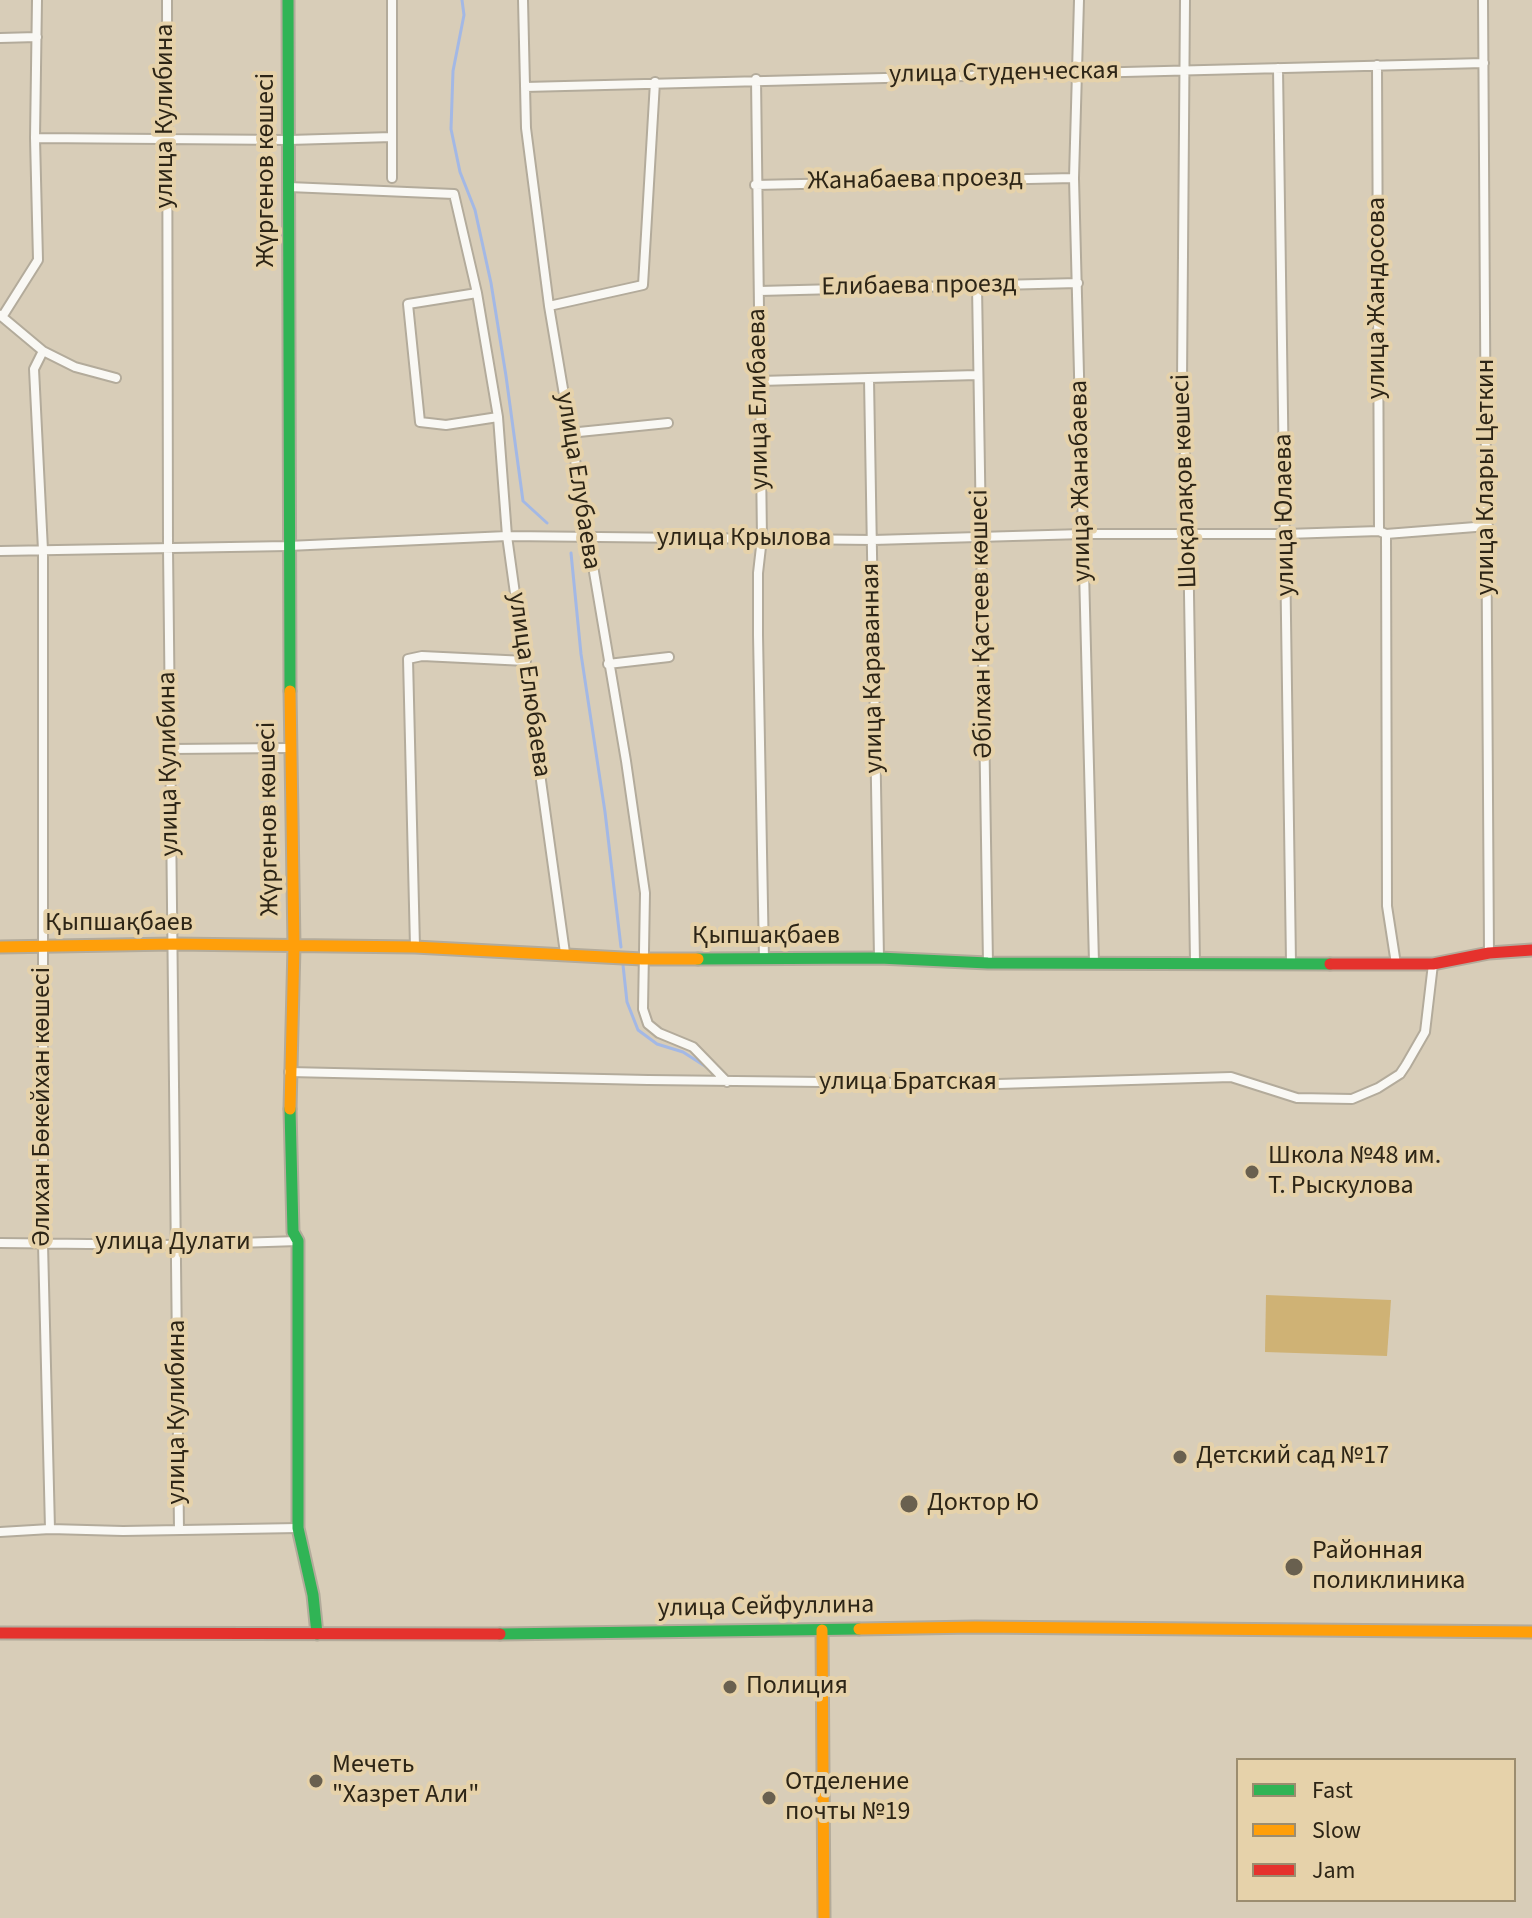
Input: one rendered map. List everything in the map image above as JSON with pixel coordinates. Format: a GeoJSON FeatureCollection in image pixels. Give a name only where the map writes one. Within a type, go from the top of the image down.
{"type":"FeatureCollection","features":[{"type":"Feature","properties":{"kind":"street"},"geometry":{"type":"LineString","coordinates":[[37,0],[35,138],[38,260],[1,316],[43,351],[75,367],[116,378]]}},
{"type":"Feature","properties":{"kind":"street","name":"улица Кулибина"},"geometry":{"type":"LineString","coordinates":[[167,0],[168,548],[179,1529]]}},
{"type":"Feature","properties":{"kind":"street","name":"Жүргенов көшесі"},"geometry":{"type":"LineString","coordinates":[[288,0],[288,546],[294,946],[289,1072],[293,1232],[298,1241],[298,1528],[313,1595],[317,1634]]}},
{"type":"Feature","properties":{"kind":"street"},"geometry":{"type":"LineString","coordinates":[[392,0],[392,178]]}},
{"type":"Feature","properties":{"kind":"street","name":"улица Елубаева"},"geometry":{"type":"LineString","coordinates":[[523,0],[526,128],[549,306],[626,761],[645,893],[643,1009],[648,1024],[659,1033],[693,1047],[727,1082]]}},
{"type":"Feature","properties":{"kind":"street","name":"улица Жанабаева"},"geometry":{"type":"LineString","coordinates":[[1079,0],[1074,178],[1094,962]]}},
{"type":"Feature","properties":{"kind":"street","name":"Шоқалақов көшесі"},"geometry":{"type":"LineString","coordinates":[[1185,0],[1182,382],[1188,533],[1195,962]]}},
{"type":"Feature","properties":{"kind":"street","name":"улица Клары Цеткин"},"geometry":{"type":"LineString","coordinates":[[1483,0],[1489,953]]}},
{"type":"Feature","properties":{"kind":"street"},"geometry":{"type":"LineString","coordinates":[[0,38],[37,37]]}},
{"type":"Feature","properties":{"kind":"street","name":"улица Студенческая"},"geometry":{"type":"LineString","coordinates":[[525,87],[1484,63]]}},
{"type":"Feature","properties":{"kind":"street","name":"улица Жандосова"},"geometry":{"type":"LineString","coordinates":[[1377,65],[1387,906],[1396,964]]}},
{"type":"Feature","properties":{"kind":"street","name":"улица Юлаева"},"geometry":{"type":"LineString","coordinates":[[1278,68],[1291,962]]}},
{"type":"Feature","properties":{"kind":"street","name":"улица Елибаева"},"geometry":{"type":"LineString","coordinates":[[756,79],[762,538],[758,573],[758,635],[764,959]]}},
{"type":"Feature","properties":{"kind":"street"},"geometry":{"type":"LineString","coordinates":[[549,306],[643,285],[655,82]]}},
{"type":"Feature","properties":{"kind":"street"},"geometry":{"type":"LineString","coordinates":[[35,138],[289,140],[392,137]]}},
{"type":"Feature","properties":{"kind":"street","name":"Жанабаева проезд"},"geometry":{"type":"LineString","coordinates":[[755,185],[1074,178]]}},
{"type":"Feature","properties":{"kind":"street","name":"улица Елюбаева"},"geometry":{"type":"LineString","coordinates":[[289,187],[454,194],[477,293],[498,417],[507,536],[565,953]]}},
{"type":"Feature","properties":{"kind":"street","name":"Елибаева проезд"},"geometry":{"type":"LineString","coordinates":[[759,291],[1078,283]]}},
{"type":"Feature","properties":{"kind":"street","name":"Әбілхан Қастеев көшесі"},"geometry":{"type":"LineString","coordinates":[[977,286],[988,963]]}},
{"type":"Feature","properties":{"kind":"street"},"geometry":{"type":"LineString","coordinates":[[477,293],[408,304],[420,422],[446,425],[498,417]]}},
{"type":"Feature","properties":{"kind":"street","name":"Әлихан Бөкейхан көшесі"},"geometry":{"type":"LineString","coordinates":[[43,351],[34,369],[43,550],[43,1244],[50,1529]]}},
{"type":"Feature","properties":{"kind":"street"},"geometry":{"type":"LineString","coordinates":[[760,381],[977,375]]}},
{"type":"Feature","properties":{"kind":"street","name":"улица Караванная"},"geometry":{"type":"LineString","coordinates":[[869,379],[879,958]]}},
{"type":"Feature","properties":{"kind":"street"},"geometry":{"type":"LineString","coordinates":[[569,433],[668,423]]}},
{"type":"Feature","properties":{"kind":"street","name":"улица Крылова"},"geometry":{"type":"LineString","coordinates":[[0,551],[288,546],[507,536],[873,540],[1083,534],[1382,533],[1488,526]]}},
{"type":"Feature","properties":{"kind":"street"},"geometry":{"type":"LineString","coordinates":[[415,947],[408,659],[422,656],[526,661]]}},
{"type":"Feature","properties":{"kind":"street"},"geometry":{"type":"LineString","coordinates":[[608,664],[669,657]]}},
{"type":"Feature","properties":{"kind":"street"},"geometry":{"type":"LineString","coordinates":[[170,749],[290,748]]}},
{"type":"Feature","properties":{"kind":"street","name":"Қыпшақбаев"},"geometry":{"type":"LineString","coordinates":[[0,947],[173,944],[415,947],[642,959],[879,958],[988,963],[1396,964],[1433,964],[1489,953],[1532,950]]}},
{"type":"Feature","properties":{"kind":"street","name":"улица Братская"},"geometry":{"type":"LineString","coordinates":[[289,1072],[727,1082],[998,1084],[1231,1077],[1297,1098],[1352,1099],[1378,1088],[1400,1074],[1406,1065],[1425,1032],[1433,964]]}},
{"type":"Feature","properties":{"kind":"street","name":"улица Дулати"},"geometry":{"type":"LineString","coordinates":[[0,1243],[177,1245],[298,1241]]}},
{"type":"Feature","properties":{"kind":"street"},"geometry":{"type":"LineString","coordinates":[[0,1532],[298,1528]]}},
{"type":"Feature","properties":{"kind":"street","name":"улица Сейфуллина"},"geometry":{"type":"LineString","coordinates":[[0,1633],[317,1634],[1051,1628],[1532,1632]]}},
{"type":"Feature","properties":{"kind":"street"},"geometry":{"type":"LineString","coordinates":[[822,1630],[824,1918]]}},
{"type":"Feature","properties":{"kind":"shaded area"},"geometry":{"type":"Polygon","coordinates":[[[1266,1295],[1391,1300],[1387,1356],[1265,1352],[1266,1295]]]}},
{"type":"Feature","properties":{"kind":"waterway"},"geometry":{"type":"LineString","coordinates":[[462,0],[464,15],[453,71],[451,129],[460,172],[475,210],[491,283],[523,501],[547,523]]}},
{"type":"Feature","properties":{"kind":"waterway"},"geometry":{"type":"LineString","coordinates":[[571,553],[581,654],[605,812],[621,947]]}},
{"type":"Feature","properties":{"kind":"waterway"},"geometry":{"type":"LineString","coordinates":[[623,965],[627,1002],[638,1030],[657,1044],[683,1052],[708,1068]]}},
{"type":"Feature","properties":{"kind":"traffic: fast"},"geometry":{"type":"LineString","coordinates":[[288,0],[290,691]]}},
{"type":"Feature","properties":{"kind":"traffic: fast"},"geometry":{"type":"LineString","coordinates":[[698,959],[879,958],[988,963],[1330,964]]}},
{"type":"Feature","properties":{"kind":"traffic: fast"},"geometry":{"type":"LineString","coordinates":[[290,1109],[293,1232],[298,1241],[298,1528],[313,1595],[317,1634]]}},
{"type":"Feature","properties":{"kind":"traffic: fast"},"geometry":{"type":"LineString","coordinates":[[500,1634],[859,1629]]}},
{"type":"Feature","properties":{"kind":"traffic: slow"},"geometry":{"type":"LineString","coordinates":[[290,691],[294,946],[290,1109]]}},
{"type":"Feature","properties":{"kind":"traffic: slow"},"geometry":{"type":"LineString","coordinates":[[0,947],[173,944],[415,947],[698,959]]}},
{"type":"Feature","properties":{"kind":"traffic: slow"},"geometry":{"type":"LineString","coordinates":[[859,1629],[975,1627],[1532,1632]]}},
{"type":"Feature","properties":{"kind":"traffic: slow"},"geometry":{"type":"LineString","coordinates":[[822,1630],[824,1918]]}},
{"type":"Feature","properties":{"kind":"traffic: jam"},"geometry":{"type":"LineString","coordinates":[[1330,964],[1433,964],[1489,953],[1532,950]]}},
{"type":"Feature","properties":{"kind":"traffic: jam"},"geometry":{"type":"LineString","coordinates":[[0,1633],[500,1634]]}},
{"type":"Feature","properties":{"kind":"place","name":"Школа №48 им. Т. Рыскулова"},"geometry":{"type":"Point","coordinates":[1252,1172]}},
{"type":"Feature","properties":{"kind":"place","name":"Детский сад №17"},"geometry":{"type":"Point","coordinates":[1180,1457]}},
{"type":"Feature","properties":{"kind":"place","name":"Доктор Ю"},"geometry":{"type":"Point","coordinates":[909,1504]}},
{"type":"Feature","properties":{"kind":"place","name":"Районная поликлиника"},"geometry":{"type":"Point","coordinates":[1294,1567]}},
{"type":"Feature","properties":{"kind":"place","name":"Полиция"},"geometry":{"type":"Point","coordinates":[730,1687]}},
{"type":"Feature","properties":{"kind":"place","name":"Мечеть \"Хазрет Али\""},"geometry":{"type":"Point","coordinates":[316,1781]}},
{"type":"Feature","properties":{"kind":"place","name":"Отделение почты №19"},"geometry":{"type":"Point","coordinates":[769,1798]}}]}
